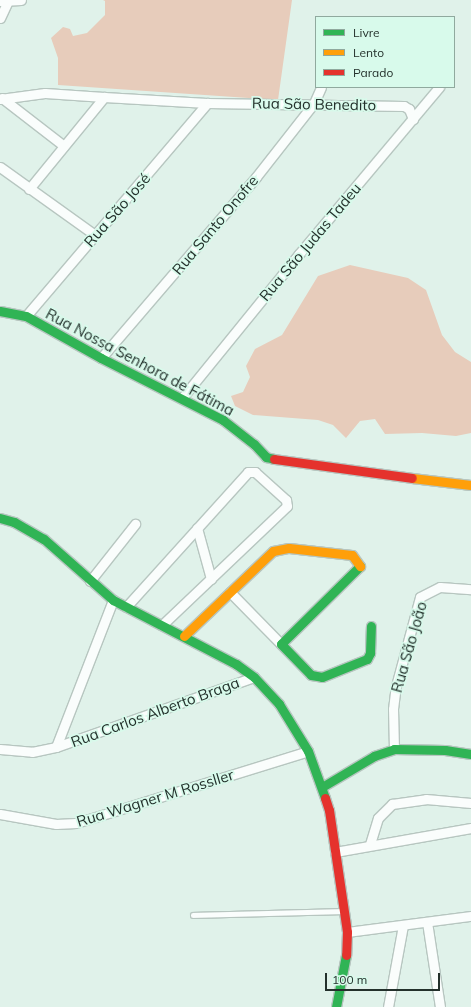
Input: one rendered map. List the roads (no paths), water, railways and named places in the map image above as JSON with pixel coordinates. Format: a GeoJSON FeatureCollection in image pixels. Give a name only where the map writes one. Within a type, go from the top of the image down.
{"type":"FeatureCollection","features":[{"type":"Feature","properties":{"kind":"street"},"geometry":{"type":"LineString","coordinates":[[0,18],[4,1],[21,0]]}},
{"type":"Feature","properties":{"kind":"street","name":"Rua Santo Onofre"},"geometry":{"type":"LineString","coordinates":[[101,358],[256,177],[314,103],[321,88]]}},
{"type":"Feature","properties":{"kind":"street","name":"Rua São Judas Tadeu"},"geometry":{"type":"LineString","coordinates":[[182,398],[299,254],[438,88]]}},
{"type":"Feature","properties":{"kind":"street","name":"Rua São Benedito"},"geometry":{"type":"LineString","coordinates":[[1,99],[45,93],[207,103],[314,103],[404,106],[409,109],[413,119]]}},
{"type":"Feature","properties":{"kind":"street"},"geometry":{"type":"LineString","coordinates":[[29,189],[104,97]]}},
{"type":"Feature","properties":{"kind":"street"},"geometry":{"type":"LineString","coordinates":[[1,99],[64,146]]}},
{"type":"Feature","properties":{"kind":"street","name":"Rua São José"},"geometry":{"type":"LineString","coordinates":[[26,316],[207,103]]}},
{"type":"Feature","properties":{"kind":"street"},"geometry":{"type":"LineString","coordinates":[[0,167],[95,235]]}},
{"type":"Feature","properties":{"kind":"street","name":"Rua Nossa Senhora de Fátima"},"geometry":{"type":"LineString","coordinates":[[0,311],[26,316],[101,358],[223,420],[254,444],[266,457],[271,459],[471,485]]}},
{"type":"Feature","properties":{"kind":"street"},"geometry":{"type":"LineString","coordinates":[[126,607],[248,472],[255,472],[287,501],[287,506],[162,625]]}},
{"type":"Feature","properties":{"kind":"street"},"geometry":{"type":"LineString","coordinates":[[0,518],[14,522],[44,539],[113,600],[221,655],[254,677],[279,704],[308,750],[322,787],[336,852],[347,932],[346,959],[336,1007]]}},
{"type":"Feature","properties":{"kind":"street"},"geometry":{"type":"LineString","coordinates":[[90,581],[135,524]]}},
{"type":"Feature","properties":{"kind":"street"},"geometry":{"type":"LineString","coordinates":[[197,528],[211,579]]}},
{"type":"Feature","properties":{"kind":"street"},"geometry":{"type":"LineString","coordinates":[[184,636],[273,551],[280,548],[352,555],[357,558],[360,566],[281,644]]}},
{"type":"Feature","properties":{"kind":"street","name":"Rua São João"},"geometry":{"type":"LineString","coordinates":[[394,749],[392,709],[396,686],[420,597],[440,587],[471,588]]}},
{"type":"Feature","properties":{"kind":"street"},"geometry":{"type":"LineString","coordinates":[[230,592],[311,675],[322,676],[336,673],[367,659],[371,626]]}},
{"type":"Feature","properties":{"kind":"street","name":"Rua Carlos Alberto Braga"},"geometry":{"type":"LineString","coordinates":[[56,747],[113,600]]}},
{"type":"Feature","properties":{"kind":"street","name":"Rua Carlos Alberto Braga"},"geometry":{"type":"LineString","coordinates":[[0,748],[32,752],[56,747],[254,677]]}},
{"type":"Feature","properties":{"kind":"street"},"geometry":{"type":"LineString","coordinates":[[322,787],[374,756],[394,749],[445,750],[471,754]]}},
{"type":"Feature","properties":{"kind":"street","name":"Rua Wagner M Rossller"},"geometry":{"type":"LineString","coordinates":[[0,814],[56,824],[76,822],[308,750]]}},
{"type":"Feature","properties":{"kind":"street"},"geometry":{"type":"LineString","coordinates":[[370,844],[378,818],[392,804],[426,799],[471,803]]}},
{"type":"Feature","properties":{"kind":"street"},"geometry":{"type":"LineString","coordinates":[[336,852],[370,844],[471,828]]}},
{"type":"Feature","properties":{"kind":"street"},"geometry":{"type":"LineString","coordinates":[[347,932],[471,916]]}},
{"type":"Feature","properties":{"kind":"street"},"geometry":{"type":"LineString","coordinates":[[428,922],[440,1007]]}},
{"type":"Feature","properties":{"kind":"street"},"geometry":{"type":"LineString","coordinates":[[388,1007],[403,925]]}},
{"type":"Feature","properties":{"kind":"lane"},"geometry":{"type":"LineString","coordinates":[[193,916],[344,911]]}}]}
